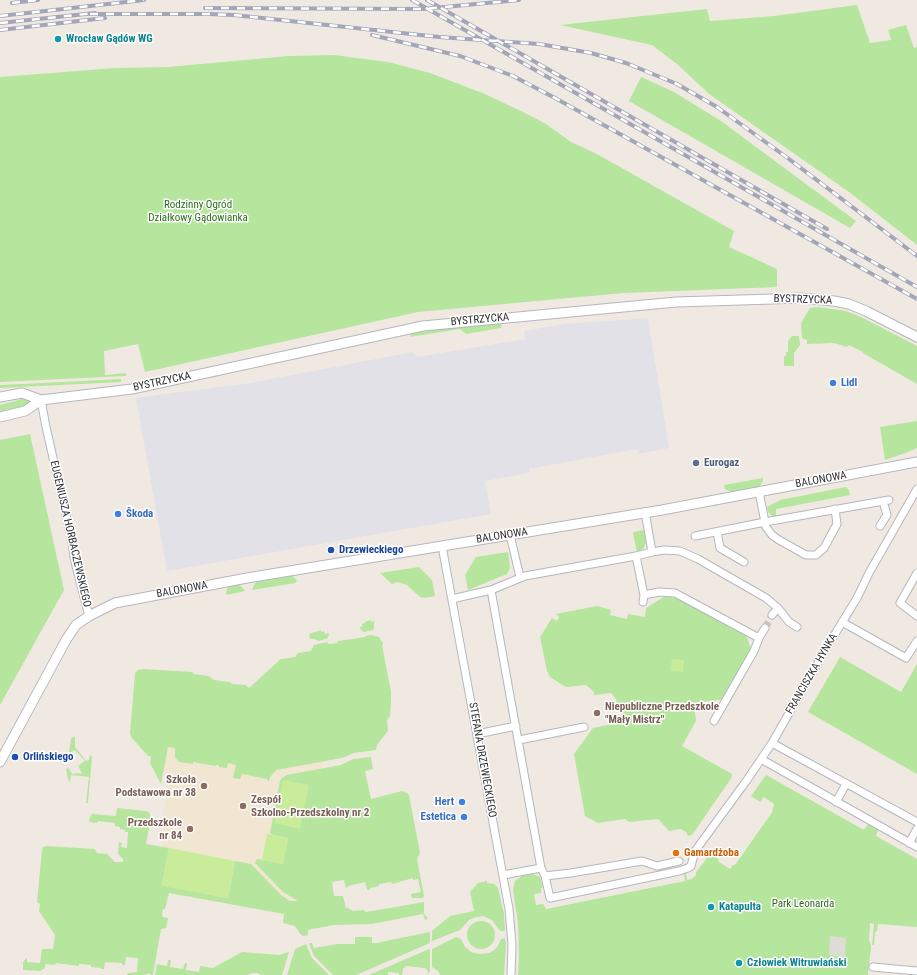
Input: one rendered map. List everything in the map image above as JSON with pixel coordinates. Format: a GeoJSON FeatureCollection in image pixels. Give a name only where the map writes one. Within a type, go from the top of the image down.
{"type":"FeatureCollection","features":[{"type":"Feature","properties":{"kind":"street","name":"BYSTRZYCKA"},"geometry":{"type":"LineString","coordinates":[[0,397],[22,394],[41,400],[132,389],[423,326],[676,302],[786,298],[834,300],[866,310],[917,337]]}},
{"type":"Feature","properties":{"kind":"street","name":"BYSTRZYCKA"},"geometry":{"type":"LineString","coordinates":[[0,417],[25,411],[41,400]]}},
{"type":"Feature","properties":{"kind":"street","name":"EUGENIUSZA HORBACZEWSKIEGO"},"geometry":{"type":"LineString","coordinates":[[0,762],[66,640],[76,625],[89,616],[75,562],[71,537],[41,400]]}},
{"type":"Feature","properties":{"kind":"street","name":"BALONOWA"},"geometry":{"type":"LineString","coordinates":[[89,616],[115,603],[143,597],[247,578],[645,512],[917,462]]}},
{"type":"Feature","properties":{"kind":"street","name":"FRANCISZKA HYNKA"},"geometry":{"type":"LineString","coordinates":[[671,873],[688,868],[693,862],[695,851],[772,743],[857,598],[869,573],[917,489]]}},
{"type":"Feature","properties":{"kind":"street"},"geometry":{"type":"LineString","coordinates":[[759,492],[766,527],[775,538],[806,555],[813,556],[822,551],[837,524],[835,510]]}},
{"type":"Feature","properties":{"kind":"street"},"geometry":{"type":"LineString","coordinates":[[695,536],[886,500],[887,515],[880,526]]}},
{"type":"Feature","properties":{"kind":"street"},"geometry":{"type":"LineString","coordinates":[[645,512],[652,552]]}},
{"type":"Feature","properties":{"kind":"street"},"geometry":{"type":"LineString","coordinates":[[717,532],[720,548],[744,562]]}},
{"type":"Feature","properties":{"kind":"street"},"geometry":{"type":"LineString","coordinates":[[510,535],[520,577]]}},
{"type":"Feature","properties":{"kind":"street","name":"STEFANA DRZEWIECKIEGO"},"geometry":{"type":"LineString","coordinates":[[442,546],[511,924],[511,975]]}},
{"type":"Feature","properties":{"kind":"street"},"geometry":{"type":"LineString","coordinates":[[452,599],[491,590],[520,577],[652,552],[672,550],[687,553],[754,591],[778,608],[789,622],[798,627]]}},
{"type":"Feature","properties":{"kind":"street"},"geometry":{"type":"LineString","coordinates":[[636,556],[643,599],[659,592],[676,593],[759,638]]}},
{"type":"Feature","properties":{"kind":"street"},"geometry":{"type":"LineString","coordinates":[[917,573],[900,603],[917,616]]}},
{"type":"Feature","properties":{"kind":"street"},"geometry":{"type":"LineString","coordinates":[[491,590],[541,868],[545,876],[550,898],[671,873],[669,864]]}},
{"type":"Feature","properties":{"kind":"street"},"geometry":{"type":"LineString","coordinates":[[772,615],[778,608]]}},
{"type":"Feature","properties":{"kind":"street"},"geometry":{"type":"LineString","coordinates":[[842,622],[906,658],[917,641]]}},
{"type":"Feature","properties":{"kind":"street"},"geometry":{"type":"LineString","coordinates":[[714,721],[754,651],[764,628]]}},
{"type":"Feature","properties":{"kind":"street"},"geometry":{"type":"LineString","coordinates":[[477,734],[516,726]]}},
{"type":"Feature","properties":{"kind":"street"},"geometry":{"type":"LineString","coordinates":[[519,740],[584,727]]}},
{"type":"Feature","properties":{"kind":"street"},"geometry":{"type":"LineString","coordinates":[[772,743],[917,822]]}},
{"type":"Feature","properties":{"kind":"street"},"geometry":{"type":"LineString","coordinates":[[761,759],[917,847]]}},
{"type":"Feature","properties":{"kind":"street"},"geometry":{"type":"LineString","coordinates":[[836,802],[846,784]]}},
{"type":"Feature","properties":{"kind":"street"},"geometry":{"type":"LineString","coordinates":[[909,843],[917,829]]}},
{"type":"Feature","properties":{"kind":"street"},"geometry":{"type":"LineString","coordinates":[[545,876],[642,861],[657,866],[679,861]]}},
{"type":"Feature","properties":{"kind":"street"},"geometry":{"type":"LineString","coordinates":[[503,875],[541,868]]}},
{"type":"Feature","properties":{"kind":"street"},"geometry":{"type":"LineString","coordinates":[[873,967],[917,971]]}},
{"type":"Feature","properties":{"kind":"shaded area"},"geometry":{"type":"Polygon","coordinates":[[[648,318],[669,448],[638,454],[637,449],[529,469],[529,473],[485,481],[491,514],[167,571],[136,398],[250,383],[413,352],[417,357],[525,339],[524,331],[565,324],[648,318]]]}},
{"type":"Feature","properties":{"kind":"shaded area","name":"Zespół Szkolno-Przedszkolny nr 2"},"geometry":{"type":"Polygon","coordinates":[[[181,725],[324,760],[319,822],[300,901],[273,900],[157,877],[163,841],[163,825],[161,824],[168,789],[169,773],[155,770],[160,747],[181,725]]]}},
{"type":"Feature","properties":{"kind":"shaded area"},"geometry":{"type":"Polygon","coordinates":[[[830,936],[846,938],[845,957],[829,955],[830,936]]]}},
{"type":"Feature","properties":{"kind":"green space"},"geometry":{"type":"Polygon","coordinates":[[[857,5],[870,43],[891,40],[888,30],[906,25],[914,48],[917,47],[917,245],[849,192],[709,94],[677,64],[652,45],[560,25],[707,9],[710,21],[774,16],[857,5]]]}},
{"type":"Feature","properties":{"kind":"green space","name":"Rodzinny Ogród Działkowy Gądowianka"},"geometry":{"type":"Polygon","coordinates":[[[334,55],[388,62],[430,73],[485,94],[527,114],[546,124],[571,142],[595,153],[734,231],[729,247],[777,269],[777,287],[623,293],[418,312],[145,372],[138,344],[104,351],[105,375],[126,373],[126,376],[0,382],[0,77],[115,68],[168,67],[289,56],[334,55]]]}},
{"type":"Feature","properties":{"kind":"green space"},"geometry":{"type":"Polygon","coordinates":[[[641,77],[674,92],[721,121],[856,221],[850,228],[629,101],[641,77]]]}},
{"type":"Feature","properties":{"kind":"green space"},"geometry":{"type":"Polygon","coordinates":[[[818,307],[846,311],[861,317],[917,346],[917,384],[849,345],[847,347],[834,343],[807,344],[807,340],[802,338],[801,323],[810,308],[818,307]]]}},
{"type":"Feature","properties":{"kind":"green space"},"geometry":{"type":"Polygon","coordinates":[[[501,323],[502,327],[500,328],[466,334],[460,329],[410,337],[414,332],[501,323]]]}},
{"type":"Feature","properties":{"kind":"green space"},"geometry":{"type":"Polygon","coordinates":[[[792,336],[799,336],[800,345],[794,353],[794,366],[784,366],[784,356],[786,356],[786,352],[788,352],[788,341],[792,336]]]}},
{"type":"Feature","properties":{"kind":"green space"},"geometry":{"type":"Polygon","coordinates":[[[121,379],[121,382],[0,388],[0,385],[121,379]]]}},
{"type":"Feature","properties":{"kind":"green space"},"geometry":{"type":"Polygon","coordinates":[[[22,399],[31,401],[29,405],[0,411],[0,405],[22,399]]]}},
{"type":"Feature","properties":{"kind":"green space"},"geometry":{"type":"Polygon","coordinates":[[[917,421],[917,448],[885,460],[880,427],[917,421]]]}},
{"type":"Feature","properties":{"kind":"green space"},"geometry":{"type":"Polygon","coordinates":[[[30,434],[64,590],[0,705],[0,440],[30,434]]]}},
{"type":"Feature","properties":{"kind":"green space"},"geometry":{"type":"Polygon","coordinates":[[[763,478],[763,481],[759,487],[731,492],[725,489],[724,485],[763,478]]]}},
{"type":"Feature","properties":{"kind":"green space"},"geometry":{"type":"Polygon","coordinates":[[[846,487],[849,490],[850,495],[776,509],[776,516],[772,516],[768,512],[767,507],[780,500],[846,487]]]}},
{"type":"Feature","properties":{"kind":"green space"},"geometry":{"type":"Polygon","coordinates":[[[644,530],[646,543],[643,549],[637,553],[633,532],[644,530]]]}},
{"type":"Feature","properties":{"kind":"green space"},"geometry":{"type":"Polygon","coordinates":[[[508,552],[510,568],[507,574],[468,590],[465,575],[476,557],[508,552]]]}},
{"type":"Feature","properties":{"kind":"green space"},"geometry":{"type":"Polygon","coordinates":[[[419,567],[432,580],[435,596],[425,598],[420,597],[407,585],[398,582],[392,584],[380,573],[419,567]]]}},
{"type":"Feature","properties":{"kind":"green space"},"geometry":{"type":"Polygon","coordinates":[[[292,575],[297,581],[295,583],[252,590],[256,582],[292,575]]]}},
{"type":"Feature","properties":{"kind":"green space"},"geometry":{"type":"Polygon","coordinates":[[[236,584],[241,586],[245,591],[227,595],[226,593],[228,586],[236,584]]]}},
{"type":"Feature","properties":{"kind":"green space"},"geometry":{"type":"Polygon","coordinates":[[[665,596],[684,600],[746,635],[752,651],[725,699],[694,703],[696,721],[682,746],[732,774],[732,777],[692,835],[688,836],[686,832],[681,829],[669,831],[658,819],[629,822],[625,819],[598,823],[585,816],[574,754],[593,728],[622,722],[620,712],[618,712],[616,699],[611,693],[594,695],[594,692],[586,685],[566,687],[550,677],[547,671],[540,637],[552,618],[557,621],[559,617],[556,614],[597,606],[611,610],[610,615],[627,619],[628,614],[645,617],[646,608],[665,596]]]}},
{"type":"Feature","properties":{"kind":"green space"},"geometry":{"type":"Polygon","coordinates":[[[371,620],[371,622],[374,621],[373,630],[364,632],[361,630],[360,627],[362,627],[362,624],[371,620]]]}},
{"type":"Feature","properties":{"kind":"green space"},"geometry":{"type":"Polygon","coordinates":[[[321,630],[321,632],[324,631],[325,634],[329,633],[328,638],[319,641],[310,639],[309,634],[321,630]]]}},
{"type":"Feature","properties":{"kind":"green space"},"geometry":{"type":"Polygon","coordinates":[[[371,635],[379,637],[383,643],[382,645],[391,692],[390,716],[387,720],[388,731],[377,745],[376,750],[354,753],[342,758],[276,770],[270,777],[269,782],[267,779],[242,774],[240,779],[233,778],[236,765],[228,763],[227,768],[219,767],[219,765],[215,766],[193,762],[193,764],[179,762],[175,757],[175,748],[168,747],[161,784],[150,763],[151,756],[148,756],[130,734],[135,673],[138,670],[192,672],[194,674],[209,676],[214,680],[245,685],[249,688],[281,659],[295,657],[298,653],[311,651],[314,645],[327,642],[329,644],[337,643],[338,641],[371,635]]]}},
{"type":"Feature","properties":{"kind":"green space"},"geometry":{"type":"Polygon","coordinates":[[[840,657],[901,692],[917,664],[917,774],[808,712],[840,657]]]}},
{"type":"Feature","properties":{"kind":"green space"},"geometry":{"type":"Polygon","coordinates":[[[672,659],[684,660],[683,672],[670,671],[672,659]]]}},
{"type":"Feature","properties":{"kind":"green space"},"geometry":{"type":"Polygon","coordinates":[[[75,737],[75,747],[86,761],[89,760],[90,755],[92,757],[88,803],[86,803],[89,777],[71,775],[70,782],[68,779],[66,769],[69,768],[72,774],[80,774],[82,773],[78,766],[85,761],[75,750],[69,753],[71,739],[75,737]]]}},
{"type":"Feature","properties":{"kind":"green space"},"geometry":{"type":"Polygon","coordinates":[[[371,757],[373,769],[365,771],[371,799],[402,791],[409,795],[420,853],[417,859],[424,896],[423,898],[412,898],[411,894],[421,892],[418,879],[413,880],[413,878],[392,884],[391,882],[379,884],[379,886],[370,888],[370,890],[367,890],[365,882],[348,886],[346,888],[344,880],[332,882],[334,896],[343,896],[346,908],[353,911],[363,910],[366,912],[424,902],[424,914],[428,918],[427,919],[425,920],[423,914],[372,924],[334,925],[308,930],[308,935],[304,936],[301,935],[295,926],[283,923],[284,914],[169,893],[162,915],[163,917],[168,918],[166,928],[161,929],[153,975],[150,975],[150,973],[144,975],[127,975],[128,973],[137,972],[138,958],[126,957],[125,965],[122,965],[122,963],[105,962],[104,969],[91,967],[91,965],[79,964],[79,966],[56,963],[55,965],[45,964],[45,968],[40,971],[23,970],[23,962],[26,958],[27,962],[40,963],[42,949],[53,949],[55,935],[39,911],[40,904],[37,902],[43,847],[95,849],[97,853],[107,854],[115,862],[123,862],[123,859],[118,854],[119,842],[122,843],[121,847],[127,848],[128,832],[125,832],[125,830],[120,829],[120,827],[115,826],[115,823],[98,821],[97,823],[89,822],[92,814],[116,816],[117,808],[149,812],[151,818],[146,844],[169,848],[162,885],[228,898],[235,861],[251,864],[281,895],[290,901],[298,901],[283,892],[255,863],[257,859],[283,864],[288,838],[270,833],[280,781],[287,775],[341,765],[353,759],[371,757]]]}},
{"type":"Feature","properties":{"kind":"green space","name":"Park Leonarda"},"geometry":{"type":"Polygon","coordinates":[[[766,775],[864,830],[868,824],[878,830],[876,836],[917,859],[917,927],[878,924],[877,931],[875,932],[874,945],[872,945],[874,924],[870,923],[869,940],[871,946],[868,975],[518,975],[518,923],[513,890],[515,881],[522,876],[533,874],[540,877],[543,888],[541,888],[541,893],[534,894],[536,905],[543,904],[546,909],[685,881],[684,874],[686,873],[687,880],[692,879],[711,853],[718,858],[719,862],[730,869],[733,865],[735,865],[773,811],[774,804],[764,797],[760,802],[751,796],[766,775]]]}},
{"type":"Feature","properties":{"kind":"green space"},"geometry":{"type":"Polygon","coordinates":[[[283,780],[309,785],[300,829],[274,823],[283,780]]]}},
{"type":"Feature","properties":{"kind":"green space"},"geometry":{"type":"Polygon","coordinates":[[[267,834],[288,838],[283,864],[262,860],[267,834]]]}},
{"type":"Feature","properties":{"kind":"green space"},"geometry":{"type":"Polygon","coordinates":[[[169,848],[235,861],[228,898],[162,886],[169,848]]]}},
{"type":"Feature","properties":{"kind":"green space"},"geometry":{"type":"Polygon","coordinates":[[[487,881],[487,883],[494,884],[498,888],[504,914],[505,931],[500,931],[492,920],[483,916],[469,920],[460,930],[432,941],[432,931],[450,916],[474,911],[470,892],[478,883],[487,881]]]}},
{"type":"Feature","properties":{"kind":"green space"},"geometry":{"type":"Polygon","coordinates":[[[481,921],[491,925],[495,935],[491,945],[481,949],[471,945],[467,935],[471,925],[481,921]]]}},
{"type":"Feature","properties":{"kind":"green space"},"geometry":{"type":"Polygon","coordinates":[[[430,932],[430,943],[356,975],[333,975],[314,956],[309,943],[312,943],[314,948],[337,944],[355,944],[355,937],[372,937],[372,943],[376,943],[430,932]]]}},
{"type":"Feature","properties":{"kind":"green space"},"geometry":{"type":"Polygon","coordinates":[[[456,937],[461,939],[465,947],[471,952],[479,954],[490,953],[498,946],[501,939],[505,938],[506,946],[504,975],[440,975],[438,971],[432,967],[432,949],[456,937]]]}},
{"type":"Feature","properties":{"kind":"green space"},"geometry":{"type":"Polygon","coordinates":[[[306,944],[312,958],[329,975],[287,975],[295,949],[306,944]]]}},
{"type":"Feature","properties":{"kind":"green space"},"geometry":{"type":"Polygon","coordinates":[[[429,949],[430,971],[428,974],[428,971],[425,968],[406,966],[403,969],[402,975],[399,975],[399,973],[388,972],[388,975],[369,975],[429,949]]]}},
{"type":"Feature","properties":{"kind":"green space"},"geometry":{"type":"Polygon","coordinates":[[[242,952],[279,955],[289,952],[282,975],[261,975],[253,973],[247,975],[155,975],[157,964],[167,966],[168,960],[171,960],[170,967],[183,969],[185,963],[187,963],[186,970],[199,972],[200,966],[213,968],[242,952]]]}},
{"type":"Feature","properties":{"kind":"tunnel"},"geometry":{"type":"LineString","coordinates":[[765,628],[772,615]]}},
{"type":"Feature","properties":{"kind":"railway"},"geometry":{"type":"LineString","coordinates":[[12,3],[38,0]]}},
{"type":"Feature","properties":{"kind":"railway"},"geometry":{"type":"LineString","coordinates":[[0,16],[144,0]]}},
{"type":"Feature","properties":{"kind":"railway"},"geometry":{"type":"LineString","coordinates":[[412,0],[917,287]]}},
{"type":"Feature","properties":{"kind":"railway"},"geometry":{"type":"LineString","coordinates":[[427,0],[827,229]]}},
{"type":"Feature","properties":{"kind":"railway"},"geometry":{"type":"LineString","coordinates":[[205,8],[423,9],[519,0]]}},
{"type":"Feature","properties":{"kind":"railway"},"geometry":{"type":"LineString","coordinates":[[0,23],[95,13]]}},
{"type":"Feature","properties":{"kind":"railway"},"geometry":{"type":"LineString","coordinates":[[90,14],[234,15],[439,37],[539,44],[591,53],[626,63],[677,84],[717,107],[789,159],[917,256]]}},
{"type":"Feature","properties":{"kind":"railway"},"geometry":{"type":"LineString","coordinates":[[0,30],[105,18]]}},
{"type":"Feature","properties":{"kind":"railway"},"geometry":{"type":"LineString","coordinates":[[372,35],[460,56],[513,76],[917,299]]}},
{"type":"Feature","properties":{"kind":"place","name":"Wrocław Gądów WG"},"geometry":{"type":"Point","coordinates":[58,39]}},
{"type":"Feature","properties":{"kind":"place","name":"Lidl"},"geometry":{"type":"Point","coordinates":[833,383]}},
{"type":"Feature","properties":{"kind":"place","name":"Eurogaz"},"geometry":{"type":"Point","coordinates":[696,463]}},
{"type":"Feature","properties":{"kind":"place","name":"Škoda"},"geometry":{"type":"Point","coordinates":[118,514]}},
{"type":"Feature","properties":{"kind":"place","name":"Drzewieckiego"},"geometry":{"type":"Point","coordinates":[331,550]}},
{"type":"Feature","properties":{"kind":"place","name":"Niepubliczne Przedszkole \"Mały Mistrz\""},"geometry":{"type":"Point","coordinates":[597,713]}},
{"type":"Feature","properties":{"kind":"place","name":"Orlińskiego"},"geometry":{"type":"Point","coordinates":[15,757]}},
{"type":"Feature","properties":{"kind":"place","name":"Szkoła Podstawowa nr 38"},"geometry":{"type":"Point","coordinates":[204,786]}},
{"type":"Feature","properties":{"kind":"place","name":"Hert"},"geometry":{"type":"Point","coordinates":[462,802]}},
{"type":"Feature","properties":{"kind":"place","name":"Zespół Szkolno-Przedszkolny nr 2"},"geometry":{"type":"Point","coordinates":[243,806]}},
{"type":"Feature","properties":{"kind":"place","name":"Estetica"},"geometry":{"type":"Point","coordinates":[464,817]}},
{"type":"Feature","properties":{"kind":"place","name":"Przedszkole nr 84"},"geometry":{"type":"Point","coordinates":[190,829]}},
{"type":"Feature","properties":{"kind":"place","name":"Gamardżoba"},"geometry":{"type":"Point","coordinates":[676,853]}},
{"type":"Feature","properties":{"kind":"place","name":"Katapulta"},"geometry":{"type":"Point","coordinates":[711,907]}},
{"type":"Feature","properties":{"kind":"place","name":"Człowiek Witruwiański"},"geometry":{"type":"Point","coordinates":[739,963]}}]}
